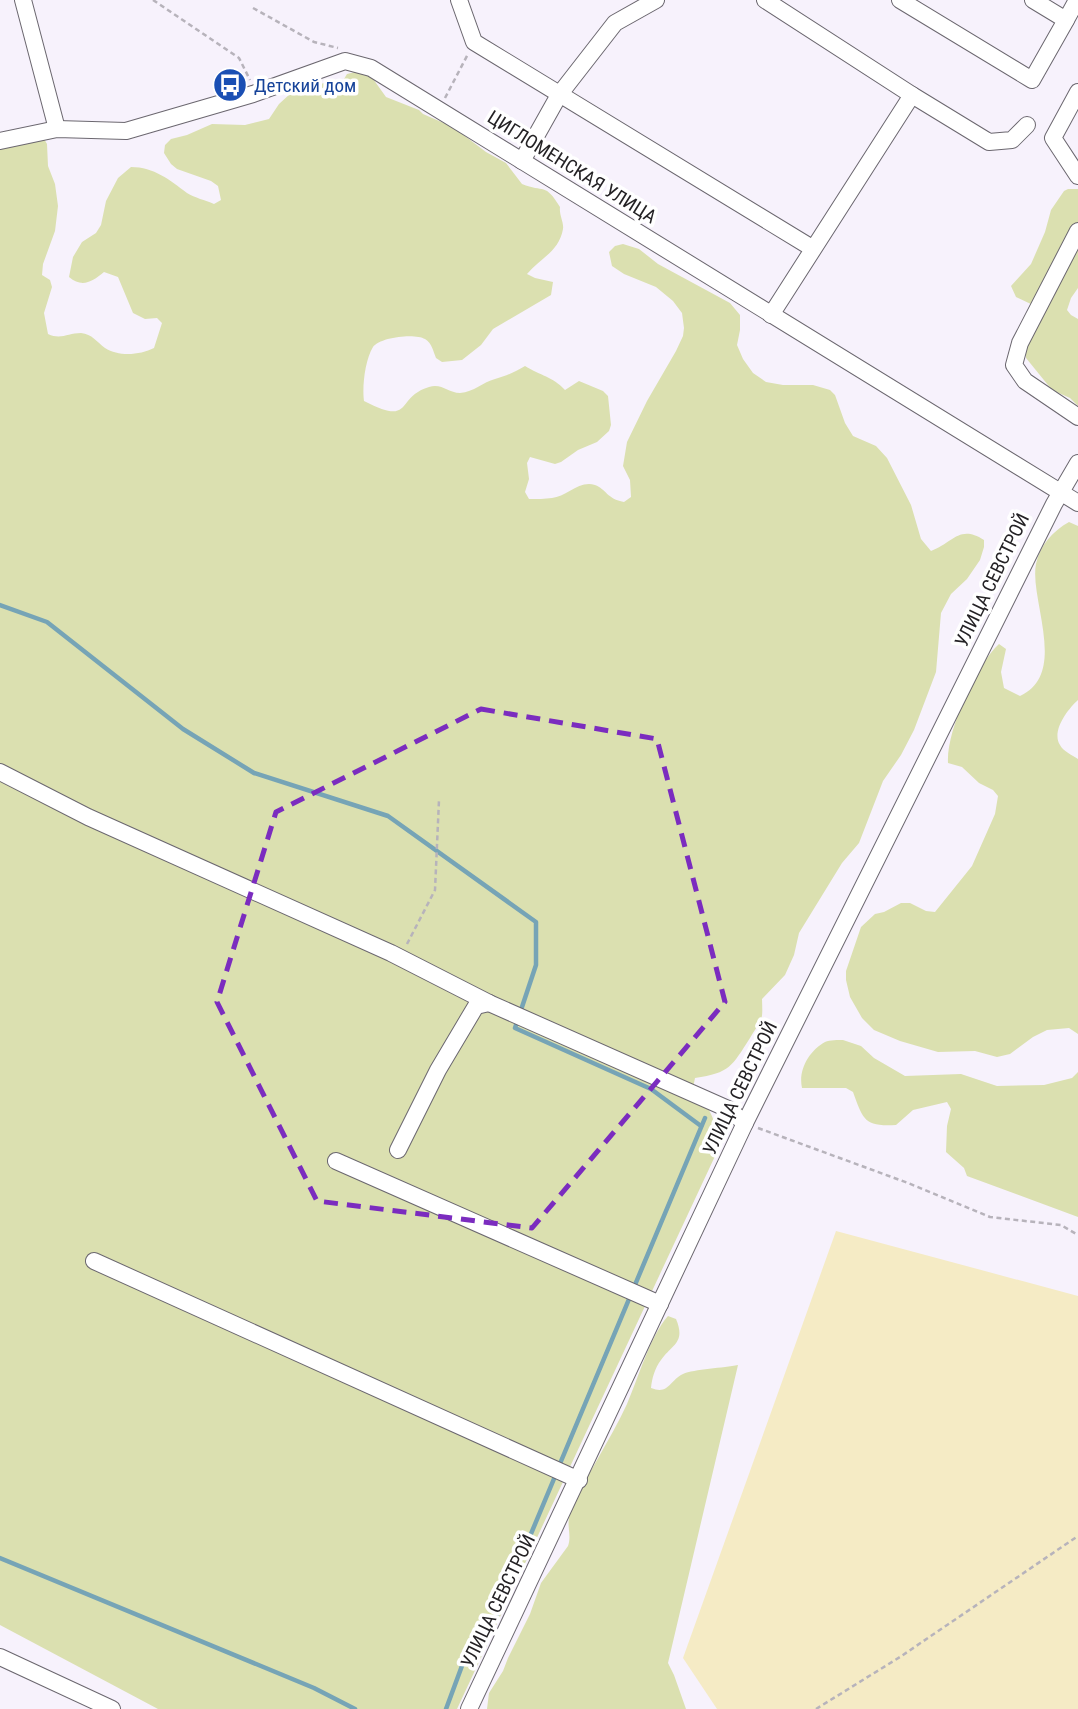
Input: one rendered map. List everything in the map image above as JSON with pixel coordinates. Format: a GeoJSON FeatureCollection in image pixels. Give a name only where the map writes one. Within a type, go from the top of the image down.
{"type":"FeatureCollection","features":[{"type":"Feature","properties":{"kind":"street"},"geometry":{"type":"LineString","coordinates":[[23,0],[57,129]]}},
{"type":"Feature","properties":{"kind":"street"},"geometry":{"type":"LineString","coordinates":[[460,0],[474,42],[812,248]]}},
{"type":"Feature","properties":{"kind":"street"},"geometry":{"type":"LineString","coordinates":[[523,161],[559,95],[615,23],[656,0]]}},
{"type":"Feature","properties":{"kind":"street"},"geometry":{"type":"LineString","coordinates":[[765,0],[989,142],[1012,140],[1027,125]]}},
{"type":"Feature","properties":{"kind":"street"},"geometry":{"type":"LineString","coordinates":[[900,0],[1032,80],[1077,0]]}},
{"type":"Feature","properties":{"kind":"street"},"geometry":{"type":"LineString","coordinates":[[1033,0],[1066,20]]}},
{"type":"Feature","properties":{"kind":"street","name":"ЦИГЛОМЕНСКАЯ УЛИЦА"},"geometry":{"type":"LineString","coordinates":[[0,141],[57,129],[125,131],[253,93],[345,61],[371,68],[1078,503]]}},
{"type":"Feature","properties":{"kind":"street"},"geometry":{"type":"LineString","coordinates":[[1078,92],[1054,138],[1078,176]]}},
{"type":"Feature","properties":{"kind":"street"},"geometry":{"type":"LineString","coordinates":[[771,315],[912,95]]}},
{"type":"Feature","properties":{"kind":"street"},"geometry":{"type":"LineString","coordinates":[[1078,231],[1020,343],[1014,365],[1025,381],[1078,417]]}},
{"type":"Feature","properties":{"kind":"street","name":"УЛИЦА СЕВСТРОЙ"},"geometry":{"type":"LineString","coordinates":[[469,1709],[745,1123],[1060,491],[1078,463]]}},
{"type":"Feature","properties":{"kind":"street"},"geometry":{"type":"LineString","coordinates":[[0,772],[88,817],[400,957],[489,1003],[728,1109],[745,1123]]}},
{"type":"Feature","properties":{"kind":"street"},"geometry":{"type":"LineString","coordinates":[[398,1150],[438,1070],[476,1006],[489,1003]]}},
{"type":"Feature","properties":{"kind":"street"},"geometry":{"type":"LineString","coordinates":[[336,1161],[660,1304]]}},
{"type":"Feature","properties":{"kind":"street"},"geometry":{"type":"LineString","coordinates":[[94,1261],[579,1480]]}},
{"type":"Feature","properties":{"kind":"street"},"geometry":{"type":"LineString","coordinates":[[0,1657],[112,1709]]}},
{"type":"Feature","properties":{"kind":"path"},"geometry":{"type":"LineString","coordinates":[[153,0],[239,58],[253,93]]}},
{"type":"Feature","properties":{"kind":"path"},"geometry":{"type":"LineString","coordinates":[[440,110],[474,42]]}},
{"type":"Feature","properties":{"kind":"path"},"geometry":{"type":"LineString","coordinates":[[400,957],[435,890],[439,800]]}},
{"type":"Feature","properties":{"kind":"path"},"geometry":{"type":"LineString","coordinates":[[745,1123],[908,1183],[990,1217],[1061,1225],[1078,1235]]}},
{"type":"Feature","properties":{"kind":"path"},"geometry":{"type":"LineString","coordinates":[[816,1709],[900,1657],[1078,1536]]}},
{"type":"Feature","properties":{"kind":"highlighted area"},"geometry":{"type":"Polygon","coordinates":[[[481,709],[657,739],[725,1002],[532,1228],[317,1201],[217,1002],[276,812],[481,709]]]}},
{"type":"Feature","properties":{"kind":"green space"},"geometry":{"type":"Polygon","coordinates":[[[359,71],[371,76],[386,97],[453,127],[486,152],[506,163],[522,184],[551,194],[560,207],[563,226],[558,243],[527,274],[553,282],[551,295],[493,329],[481,345],[462,360],[442,362],[436,358],[429,343],[420,337],[398,337],[377,344],[370,352],[366,366],[364,401],[390,411],[398,411],[418,392],[429,387],[438,386],[456,393],[465,392],[525,366],[551,379],[565,390],[579,381],[603,391],[608,396],[611,425],[609,431],[597,442],[555,464],[530,457],[527,463],[529,479],[525,492],[529,499],[557,497],[589,484],[624,502],[631,497],[630,480],[623,466],[627,442],[676,351],[684,328],[682,313],[673,301],[656,287],[612,266],[609,252],[615,246],[623,244],[639,249],[658,264],[730,303],[740,315],[737,345],[753,373],[766,382],[813,385],[830,390],[835,395],[853,436],[876,446],[887,458],[911,505],[921,539],[931,551],[962,534],[984,540],[984,547],[980,560],[967,579],[951,594],[941,613],[936,672],[914,730],[883,781],[859,843],[842,863],[799,933],[794,955],[785,975],[762,999],[761,1020],[739,1055],[723,1071],[695,1078],[692,1093],[710,1112],[716,1128],[716,1154],[457,1709],[158,1709],[0,1625],[0,135],[43,137],[47,144],[48,166],[55,184],[58,206],[55,231],[43,264],[42,275],[50,280],[52,287],[44,313],[48,334],[85,334],[111,351],[123,354],[142,352],[154,348],[162,323],[157,318],[145,319],[133,313],[118,277],[104,272],[83,283],[69,277],[73,257],[82,242],[96,233],[101,225],[106,201],[118,178],[131,167],[147,169],[161,175],[190,195],[214,204],[221,200],[218,186],[171,164],[164,153],[165,145],[171,139],[212,124],[245,125],[269,119],[291,93],[324,83],[341,84],[347,74],[359,71]]]}},
{"type":"Feature","properties":{"kind":"green space"},"geometry":{"type":"Polygon","coordinates":[[[1068,189],[1078,189],[1078,288],[1067,310],[1078,319],[1078,406],[1070,398],[1052,390],[1026,358],[1033,305],[1016,297],[1011,286],[1031,264],[1051,210],[1068,189]]]}},
{"type":"Feature","properties":{"kind":"green space"},"geometry":{"type":"Polygon","coordinates":[[[1069,522],[1078,526],[1078,700],[1059,727],[1058,739],[1065,751],[1078,759],[1078,1034],[1069,1028],[1047,1030],[1010,1054],[997,1057],[975,1051],[938,1052],[874,1030],[862,1018],[850,997],[846,971],[861,927],[875,914],[901,903],[910,903],[926,911],[935,912],[972,866],[995,814],[998,796],[962,767],[948,763],[952,734],[972,683],[999,644],[1006,649],[1001,672],[1004,688],[1020,696],[1034,685],[1042,671],[1044,635],[1035,579],[1036,564],[1048,539],[1069,522]]]}},
{"type":"Feature","properties":{"kind":"green space"},"geometry":{"type":"Polygon","coordinates":[[[843,1040],[861,1046],[874,1058],[905,1076],[961,1074],[997,1086],[1044,1085],[1072,1078],[1078,1072],[1078,1217],[967,1176],[964,1168],[946,1152],[951,1109],[947,1102],[913,1110],[896,1125],[885,1125],[871,1123],[866,1119],[853,1092],[846,1088],[802,1088],[803,1068],[814,1050],[825,1042],[843,1040]]]}},
{"type":"Feature","properties":{"kind":"green space"},"geometry":{"type":"Polygon","coordinates":[[[668,1316],[676,1319],[679,1338],[657,1366],[651,1388],[662,1390],[688,1372],[738,1365],[668,1663],[686,1709],[487,1709],[489,1693],[503,1671],[530,1614],[541,1583],[568,1546],[569,1518],[576,1500],[627,1404],[650,1346],[668,1316]]]}},
{"type":"Feature","properties":{"kind":"sand"},"geometry":{"type":"Polygon","coordinates":[[[836,1231],[1078,1296],[1078,1709],[717,1709],[683,1658],[836,1231]]]}},
{"type":"Feature","properties":{"kind":"waterway"},"geometry":{"type":"LineString","coordinates":[[0,605],[47,622],[183,729],[254,773],[388,816],[536,922],[536,965],[515,1028],[651,1089],[701,1126]]}},
{"type":"Feature","properties":{"kind":"waterway"},"geometry":{"type":"LineString","coordinates":[[559,1466],[705,1118]]}},
{"type":"Feature","properties":{"kind":"waterway"},"geometry":{"type":"LineString","coordinates":[[446,1709],[466,1655],[497,1615],[556,1474]]}},
{"type":"Feature","properties":{"kind":"waterway"},"geometry":{"type":"LineString","coordinates":[[0,1558],[314,1688],[355,1709]]}},
{"type":"Feature","properties":{"kind":"place","name":"Детский дом"},"geometry":{"type":"Point","coordinates":[230,85]}}]}
